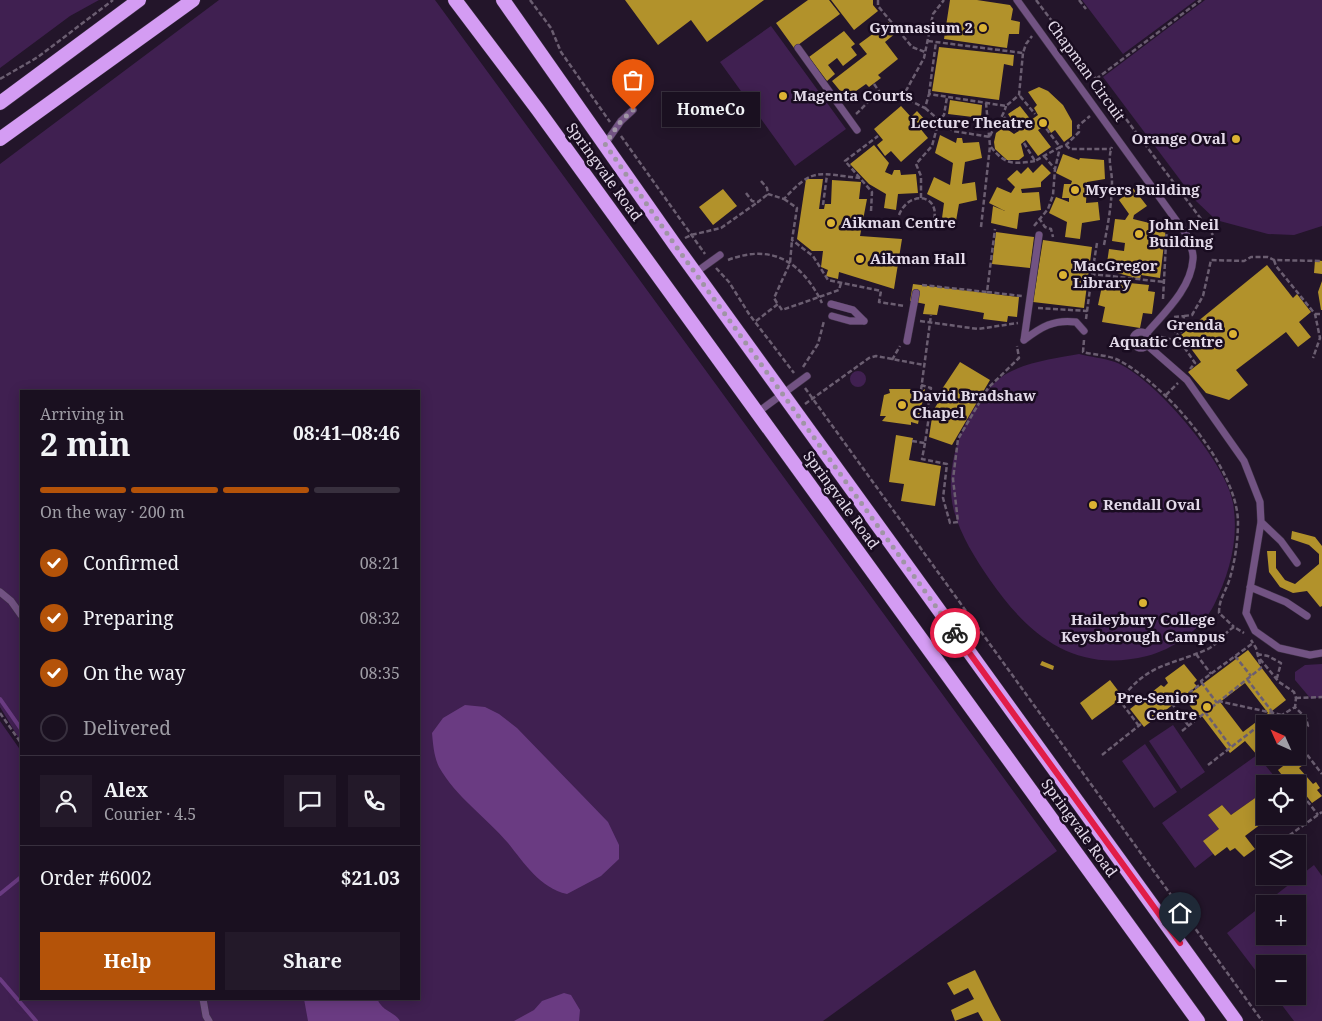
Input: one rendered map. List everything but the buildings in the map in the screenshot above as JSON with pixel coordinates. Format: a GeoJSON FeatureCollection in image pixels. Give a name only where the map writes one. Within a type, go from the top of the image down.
{"type":"FeatureCollection","features":[{"type":"Feature","properties":{"kind":"highway"},"geometry":{"type":"LineString","coordinates":[[0,103],[139,0]]}},
{"type":"Feature","properties":{"kind":"highway"},"geometry":{"type":"LineString","coordinates":[[0,139],[193,0]]}},
{"type":"Feature","properties":{"kind":"highway","name":"Springvale Road"},"geometry":{"type":"LineString","coordinates":[[456,0],[544,117],[1198,1021]]}},
{"type":"Feature","properties":{"kind":"highway","name":"Springvale Road"},"geometry":{"type":"LineString","coordinates":[[503,0],[675,245],[1236,1021]]}},
{"type":"Feature","properties":{"kind":"lane","name":"Chapman Circuit"},"geometry":{"type":"LineString","coordinates":[[1017,0],[1123,143],[1186,234],[1194,258],[1184,287],[1166,312],[1146,334],[1136,334],[1133,343],[1142,348],[1147,345]]}},
{"type":"Feature","properties":{"kind":"lane"},"geometry":{"type":"LineString","coordinates":[[798,48],[857,130]]}},
{"type":"Feature","properties":{"kind":"lane"},"geometry":{"type":"LineString","coordinates":[[605,144],[633,110]]}},
{"type":"Feature","properties":{"kind":"lane"},"geometry":{"type":"LineString","coordinates":[[1020,341],[1039,235]]}},
{"type":"Feature","properties":{"kind":"lane"},"geometry":{"type":"LineString","coordinates":[[698,277],[711,261],[720,255]]}},
{"type":"Feature","properties":{"kind":"lane"},"geometry":{"type":"LineString","coordinates":[[907,341],[915,308],[916,293]]}},
{"type":"Feature","properties":{"kind":"lane"},"geometry":{"type":"LineString","coordinates":[[831,304],[853,310],[864,321],[850,321],[832,316]]}},
{"type":"Feature","properties":{"kind":"lane"},"geometry":{"type":"LineString","coordinates":[[1020,341],[1043,326],[1052,323],[1076,322],[1084,331]]}},
{"type":"Feature","properties":{"kind":"lane"},"geometry":{"type":"LineString","coordinates":[[1146,334],[1147,345],[1187,380],[1244,461],[1260,502],[1261,522],[1246,613],[1255,631],[1279,648],[1310,655],[1322,653]]}},
{"type":"Feature","properties":{"kind":"lane"},"geometry":{"type":"LineString","coordinates":[[758,412],[807,376]]}},
{"type":"Feature","properties":{"kind":"lane"},"geometry":{"type":"LineString","coordinates":[[1261,522],[1281,541],[1298,562]]}},
{"type":"Feature","properties":{"kind":"lane"},"geometry":{"type":"LineString","coordinates":[[1250,587],[1286,602],[1307,616]]}},
{"type":"Feature","properties":{"kind":"lane"},"geometry":{"type":"LineString","coordinates":[[0,592],[11,601],[20,614]]}},
{"type":"Feature","properties":{"kind":"lane"},"geometry":{"type":"LineString","coordinates":[[203,1000],[206,1016],[209,1021]]}},
{"type":"Feature","properties":{"kind":"path"},"geometry":{"type":"LineString","coordinates":[[0,79],[38,57],[113,0]]}},
{"type":"Feature","properties":{"kind":"path"},"geometry":{"type":"LineString","coordinates":[[530,0],[551,28],[561,52],[795,375],[812,357],[818,344],[824,315]]}},
{"type":"Feature","properties":{"kind":"path"},"geometry":{"type":"LineString","coordinates":[[878,0],[878,6],[912,47],[925,52]]}},
{"type":"Feature","properties":{"kind":"path"},"geometry":{"type":"LineString","coordinates":[[902,98],[919,68],[925,52],[933,14],[944,0]]}},
{"type":"Feature","properties":{"kind":"path"},"geometry":{"type":"LineString","coordinates":[[1036,0],[1213,235]]}},
{"type":"Feature","properties":{"kind":"path"},"geometry":{"type":"LineString","coordinates":[[1079,0],[1086,9]]}},
{"type":"Feature","properties":{"kind":"path"},"geometry":{"type":"LineString","coordinates":[[1096,79],[1201,0]]}},
{"type":"Feature","properties":{"kind":"path"},"geometry":{"type":"LineString","coordinates":[[1032,36],[1026,44],[1023,53],[1020,96],[1035,114]]}},
{"type":"Feature","properties":{"kind":"path"},"geometry":{"type":"LineString","coordinates":[[928,41],[1023,53]]}},
{"type":"Feature","properties":{"kind":"path"},"geometry":{"type":"LineString","coordinates":[[925,108],[929,94],[936,42]]}},
{"type":"Feature","properties":{"kind":"path"},"geometry":{"type":"LineString","coordinates":[[1068,71],[1080,58]]}},
{"type":"Feature","properties":{"kind":"path"},"geometry":{"type":"LineString","coordinates":[[874,84],[881,94]]}},
{"type":"Feature","properties":{"kind":"path"},"geometry":{"type":"LineString","coordinates":[[851,120],[874,98],[881,94],[902,98],[925,108],[952,131],[990,137]]}},
{"type":"Feature","properties":{"kind":"path"},"geometry":{"type":"LineString","coordinates":[[929,94],[1006,106],[1020,96]]}},
{"type":"Feature","properties":{"kind":"path"},"geometry":{"type":"LineString","coordinates":[[921,198],[921,176],[916,164],[932,146],[939,120],[944,115],[947,96]]}},
{"type":"Feature","properties":{"kind":"path"},"geometry":{"type":"LineString","coordinates":[[981,227],[990,146],[986,103]]}},
{"type":"Feature","properties":{"kind":"path"},"geometry":{"type":"LineString","coordinates":[[990,137],[995,125],[1004,117],[1006,106]]}},
{"type":"Feature","properties":{"kind":"path"},"geometry":{"type":"LineString","coordinates":[[990,146],[1002,160],[1014,164],[1035,161],[1066,145],[1079,132],[1078,126],[1090,116]]}},
{"type":"Feature","properties":{"kind":"path"},"geometry":{"type":"LineString","coordinates":[[1004,117],[1016,130]]}},
{"type":"Feature","properties":{"kind":"path"},"geometry":{"type":"LineString","coordinates":[[1045,128],[1060,147]]}},
{"type":"Feature","properties":{"kind":"path"},"geometry":{"type":"LineString","coordinates":[[871,211],[872,192],[845,161],[878,136]]}},
{"type":"Feature","properties":{"kind":"path"},"geometry":{"type":"LineString","coordinates":[[1104,244],[1110,211],[1112,180],[1109,155],[1112,146],[1140,138]]}},
{"type":"Feature","properties":{"kind":"path"},"geometry":{"type":"LineString","coordinates":[[1024,143],[1035,161]]}},
{"type":"Feature","properties":{"kind":"path"},"geometry":{"type":"LineString","coordinates":[[1066,145],[1070,149],[1111,149]]}},
{"type":"Feature","properties":{"kind":"path"},"geometry":{"type":"LineString","coordinates":[[1033,228],[1048,208],[1053,195],[1055,169],[1060,147]]}},
{"type":"Feature","properties":{"kind":"path"},"geometry":{"type":"LineString","coordinates":[[1044,156],[1055,169]]}},
{"type":"Feature","properties":{"kind":"path"},"geometry":{"type":"LineString","coordinates":[[784,199],[808,176],[827,175],[860,178]]}},
{"type":"Feature","properties":{"kind":"path"},"geometry":{"type":"LineString","coordinates":[[823,205],[827,175]]}},
{"type":"Feature","properties":{"kind":"path"},"geometry":{"type":"LineString","coordinates":[[761,181],[767,188],[768,194]]}},
{"type":"Feature","properties":{"kind":"path"},"geometry":{"type":"LineString","coordinates":[[746,193],[752,201],[758,202]]}},
{"type":"Feature","properties":{"kind":"path"},"geometry":{"type":"LineString","coordinates":[[675,245],[691,234],[721,228],[768,194]]}},
{"type":"Feature","properties":{"kind":"path"},"geometry":{"type":"LineString","coordinates":[[768,194],[784,199],[797,208],[790,262],[774,298],[782,310],[839,290],[841,283]]}},
{"type":"Feature","properties":{"kind":"path"},"geometry":{"type":"LineString","coordinates":[[899,214],[902,207],[909,201],[921,198],[926,199],[932,206],[934,220]]}},
{"type":"Feature","properties":{"kind":"path"},"geometry":{"type":"LineString","coordinates":[[1039,218],[1045,227],[1051,229],[1053,237]]}},
{"type":"Feature","properties":{"kind":"path"},"geometry":{"type":"LineString","coordinates":[[1168,298],[1163,305],[1167,220],[1172,227]]}},
{"type":"Feature","properties":{"kind":"path"},"geometry":{"type":"LineString","coordinates":[[987,292],[995,229]]}},
{"type":"Feature","properties":{"kind":"path"},"geometry":{"type":"LineString","coordinates":[[792,240],[813,256],[824,277],[841,283],[881,291],[879,302],[915,308]]}},
{"type":"Feature","properties":{"kind":"path"},"geometry":{"type":"LineString","coordinates":[[1097,243],[1084,331],[1083,352],[1118,360],[1149,380],[1166,396],[1199,435],[1223,469],[1235,498],[1238,521],[1236,551],[1229,582],[1219,602],[1219,613],[1234,627],[1242,631],[1253,643],[1261,668],[1182,731]]}},
{"type":"Feature","properties":{"kind":"path"},"geometry":{"type":"LineString","coordinates":[[726,262],[742,255],[759,252],[790,262],[814,287],[823,309]]}},
{"type":"Feature","properties":{"kind":"path"},"geometry":{"type":"LineString","coordinates":[[1189,370],[1195,363],[1180,341],[1168,315],[1192,315],[1203,296],[1211,260],[1244,262],[1251,257],[1268,257],[1274,260],[1322,261]]}},
{"type":"Feature","properties":{"kind":"path"},"geometry":{"type":"LineString","coordinates":[[1274,260],[1276,266],[1315,314],[1320,338],[1313,358]]}},
{"type":"Feature","properties":{"kind":"path"},"geometry":{"type":"LineString","coordinates":[[698,277],[722,266]]}},
{"type":"Feature","properties":{"kind":"path"},"geometry":{"type":"LineString","coordinates":[[1092,274],[1164,282]]}},
{"type":"Feature","properties":{"kind":"path"},"geometry":{"type":"LineString","coordinates":[[918,284],[1023,296],[1025,306],[1087,311]]}},
{"type":"Feature","properties":{"kind":"path"},"geometry":{"type":"LineString","coordinates":[[756,321],[778,304]]}},
{"type":"Feature","properties":{"kind":"path"},"geometry":{"type":"LineString","coordinates":[[1315,314],[1322,314]]}},
{"type":"Feature","properties":{"kind":"path"},"geometry":{"type":"LineString","coordinates":[[921,390],[931,315]]}},
{"type":"Feature","properties":{"kind":"path"},"geometry":{"type":"LineString","coordinates":[[1177,334],[1183,330],[1184,316]]}},
{"type":"Feature","properties":{"kind":"path"},"geometry":{"type":"LineString","coordinates":[[912,318],[929,323],[978,329],[1019,323],[1018,330]]}},
{"type":"Feature","properties":{"kind":"path"},"geometry":{"type":"LineString","coordinates":[[1161,337],[1180,341]]}},
{"type":"Feature","properties":{"kind":"path"},"geometry":{"type":"LineString","coordinates":[[921,385],[931,388],[922,459],[947,464],[942,498],[950,523],[958,522],[953,479],[958,438],[988,388],[1019,358],[1020,341]]}},
{"type":"Feature","properties":{"kind":"path"},"geometry":{"type":"LineString","coordinates":[[796,411],[863,362],[876,356],[924,365]]}},
{"type":"Feature","properties":{"kind":"path"},"geometry":{"type":"LineString","coordinates":[[800,382],[1262,1021]]}},
{"type":"Feature","properties":{"kind":"path"},"geometry":{"type":"LineString","coordinates":[[1166,396],[1179,382]]}},
{"type":"Feature","properties":{"kind":"path"},"geometry":{"type":"LineString","coordinates":[[912,441],[925,443]]}},
{"type":"Feature","properties":{"kind":"path"},"geometry":{"type":"LineString","coordinates":[[1102,755],[1140,725],[1120,701],[1130,688],[1157,667],[1196,654],[1220,641],[1227,631],[1234,627]]}},
{"type":"Feature","properties":{"kind":"path"},"geometry":{"type":"LineString","coordinates":[[1188,725],[1173,705],[1202,684],[1201,681],[1253,643]]}},
{"type":"Feature","properties":{"kind":"path"},"geometry":{"type":"LineString","coordinates":[[1196,654],[1212,674]]}},
{"type":"Feature","properties":{"kind":"path"},"geometry":{"type":"LineString","coordinates":[[1258,654],[1268,656],[1283,663],[1276,678]]}},
{"type":"Feature","properties":{"kind":"path"},"geometry":{"type":"LineString","coordinates":[[1235,656],[1251,676]]}},
{"type":"Feature","properties":{"kind":"path"},"geometry":{"type":"LineString","coordinates":[[1259,658],[1276,678],[1294,692],[1296,698],[1295,707]]}},
{"type":"Feature","properties":{"kind":"path"},"geometry":{"type":"LineString","coordinates":[[1247,679],[1274,714]]}},
{"type":"Feature","properties":{"kind":"path"},"geometry":{"type":"LineString","coordinates":[[1202,684],[1218,702],[1282,715],[1295,707]]}},
{"type":"Feature","properties":{"kind":"path"},"geometry":{"type":"LineString","coordinates":[[1296,698],[1322,698]]}},
{"type":"Feature","properties":{"kind":"path"},"geometry":{"type":"LineString","coordinates":[[1295,707],[1303,715]]}},
{"type":"Feature","properties":{"kind":"path"},"geometry":{"type":"LineString","coordinates":[[1204,712],[1231,747]]}},
{"type":"Feature","properties":{"kind":"path"},"geometry":{"type":"LineString","coordinates":[[0,713],[20,742]]}},
{"type":"Feature","properties":{"kind":"path"},"geometry":{"type":"LineString","coordinates":[[1208,765],[1274,714]]}},
{"type":"Feature","properties":{"kind":"path"},"geometry":{"type":"LineString","coordinates":[[1306,753],[1322,774]]}},
{"type":"Feature","properties":{"kind":"path"},"geometry":{"type":"LineString","coordinates":[[1306,800],[1318,815]]}},
{"type":"Feature","properties":{"kind":"path"},"geometry":{"type":"LineString","coordinates":[[1290,835],[1322,812]]}},
{"type":"Feature","properties":{"kind":"shaded area"},"geometry":{"type":"Polygon","coordinates":[[[0,0],[99,0],[70,16],[0,68],[0,0]]]}},
{"type":"Feature","properties":{"kind":"shaded area"},"geometry":{"type":"Polygon","coordinates":[[[219,0],[435,0],[1057,851],[823,1021],[0,1021],[0,721],[20,750],[20,1000],[420,1000],[420,390],[20,390],[20,740],[0,707],[0,164],[219,0]]]}},
{"type":"Feature","properties":{"kind":"shaded area"},"geometry":{"type":"Polygon","coordinates":[[[1082,0],[1196,0],[1123,54],[1082,0]]]}},
{"type":"Feature","properties":{"kind":"shaded area","name":"Orange Oval"},"geometry":{"type":"Polygon","coordinates":[[[1205,0],[1322,0],[1322,226],[1294,235],[1268,234],[1216,220],[1196,201],[1103,77],[1205,0]]]}},
{"type":"Feature","properties":{"kind":"shaded area","name":"Magenta Courts"},"geometry":{"type":"Polygon","coordinates":[[[771,26],[846,129],[795,166],[720,62],[771,26]]]}},
{"type":"Feature","properties":{"kind":"shaded area","name":"Rendall Oval"},"geometry":{"type":"Polygon","coordinates":[[[1079,354],[1115,362],[1131,370],[1149,384],[1203,444],[1228,486],[1233,503],[1235,529],[1232,555],[1225,580],[1209,614],[1194,630],[1176,644],[1147,656],[1121,660],[1097,659],[1076,654],[1056,645],[1037,633],[1020,618],[990,580],[969,547],[954,511],[951,494],[951,475],[959,438],[976,405],[987,390],[1000,378],[1017,368],[1079,354]]]}},
{"type":"Feature","properties":{"kind":"shaded area"},"geometry":{"type":"Polygon","coordinates":[[[858,371],[864,373],[866,379],[864,385],[858,387],[852,385],[850,379],[852,373],[858,371]]]}},
{"type":"Feature","properties":{"kind":"shaded area"},"geometry":{"type":"Polygon","coordinates":[[[1322,664],[1322,697],[1311,699],[1295,680],[1295,672],[1305,665],[1322,664]]]}},
{"type":"Feature","properties":{"kind":"shaded area"},"geometry":{"type":"Polygon","coordinates":[[[465,705],[485,707],[499,714],[517,728],[608,822],[619,845],[619,859],[601,876],[567,894],[549,886],[533,874],[499,833],[446,778],[437,763],[432,733],[443,718],[465,705]]]}},
{"type":"Feature","properties":{"kind":"shaded area"},"geometry":{"type":"Polygon","coordinates":[[[1173,725],[1205,772],[1181,789],[1149,741],[1173,725]]]}},
{"type":"Feature","properties":{"kind":"shaded area"},"geometry":{"type":"Polygon","coordinates":[[[1145,744],[1177,792],[1154,808],[1122,761],[1145,744]]]}},
{"type":"Feature","properties":{"kind":"shaded area"},"geometry":{"type":"Polygon","coordinates":[[[1256,756],[1256,765],[1265,765],[1273,775],[1256,775],[1256,797],[1231,815],[1222,805],[1208,815],[1219,829],[1213,854],[1195,868],[1162,823],[1256,756]]]}},
{"type":"Feature","properties":{"kind":"shaded area"},"geometry":{"type":"Polygon","coordinates":[[[1314,865],[1322,876],[1322,1021],[1294,1021],[1282,1005],[1306,1005],[1306,955],[1256,955],[1256,971],[1227,933],[1256,910],[1256,945],[1306,945],[1306,895],[1276,895],[1288,885],[1306,885],[1306,871],[1314,865]]]}},
{"type":"Feature","properties":{"kind":"shaded area"},"geometry":{"type":"Polygon","coordinates":[[[564,993],[571,995],[580,1010],[579,1021],[514,1021],[534,1010],[542,1001],[564,993]]]}},
{"type":"Feature","properties":{"kind":"shaded area"},"geometry":{"type":"Polygon","coordinates":[[[304,1000],[378,1000],[400,1021],[308,1021],[304,1000]]]}},
{"type":"Feature","properties":{"kind":"waterway"},"geometry":{"type":"LineString","coordinates":[[0,699],[20,728]]}},
{"type":"Feature","properties":{"kind":"waterway"},"geometry":{"type":"LineString","coordinates":[[0,894],[20,878]]}},
{"type":"Feature","properties":{"kind":"waterway"},"geometry":{"type":"LineString","coordinates":[[0,979],[36,1021]]}},
{"type":"Feature","properties":{"kind":"way so far"},"geometry":{"type":"LineString","coordinates":[[633,110],[621,121],[605,144],[675,245],[955,633]]}},
{"type":"Feature","properties":{"kind":"place","name":"Gymnasium 2"},"geometry":{"type":"Point","coordinates":[983,28]}},
{"type":"Feature","properties":{"kind":"place","name":"Magenta Courts"},"geometry":{"type":"Point","coordinates":[783,96]}},
{"type":"Feature","properties":{"kind":"place","name":"HomeCo"},"geometry":{"type":"Point","coordinates":[633,110]}},
{"type":"Feature","properties":{"kind":"place","name":"Lecture Theatre"},"geometry":{"type":"Point","coordinates":[1043,123]}},
{"type":"Feature","properties":{"kind":"place","name":"Orange Oval"},"geometry":{"type":"Point","coordinates":[1236,139]}},
{"type":"Feature","properties":{"kind":"place","name":"Myers Building"},"geometry":{"type":"Point","coordinates":[1075,190]}},
{"type":"Feature","properties":{"kind":"place","name":"Aikman Centre"},"geometry":{"type":"Point","coordinates":[831,223]}},
{"type":"Feature","properties":{"kind":"place","name":"John Neil Building"},"geometry":{"type":"Point","coordinates":[1139,234]}},
{"type":"Feature","properties":{"kind":"place","name":"Aikman Hall"},"geometry":{"type":"Point","coordinates":[860,259]}},
{"type":"Feature","properties":{"kind":"place","name":"MacGregor Library"},"geometry":{"type":"Point","coordinates":[1063,275]}},
{"type":"Feature","properties":{"kind":"place","name":"Grenda Aquatic Centre"},"geometry":{"type":"Point","coordinates":[1233,334]}},
{"type":"Feature","properties":{"kind":"place","name":"David Bradshaw Chapel"},"geometry":{"type":"Point","coordinates":[902,405]}},
{"type":"Feature","properties":{"kind":"place","name":"Rendall Oval"},"geometry":{"type":"Point","coordinates":[1093,505]}},
{"type":"Feature","properties":{"kind":"place","name":"Haileybury College Keysborough Campus"},"geometry":{"type":"Point","coordinates":[1143,603]}},
{"type":"Feature","properties":{"kind":"place","name":"Pre-Senior Centre"},"geometry":{"type":"Point","coordinates":[1207,707]}},
{"type":"Feature","properties":{"kind":"route"},"geometry":{"type":"LineString","coordinates":[[955,633],[1180,943]]}}]}
